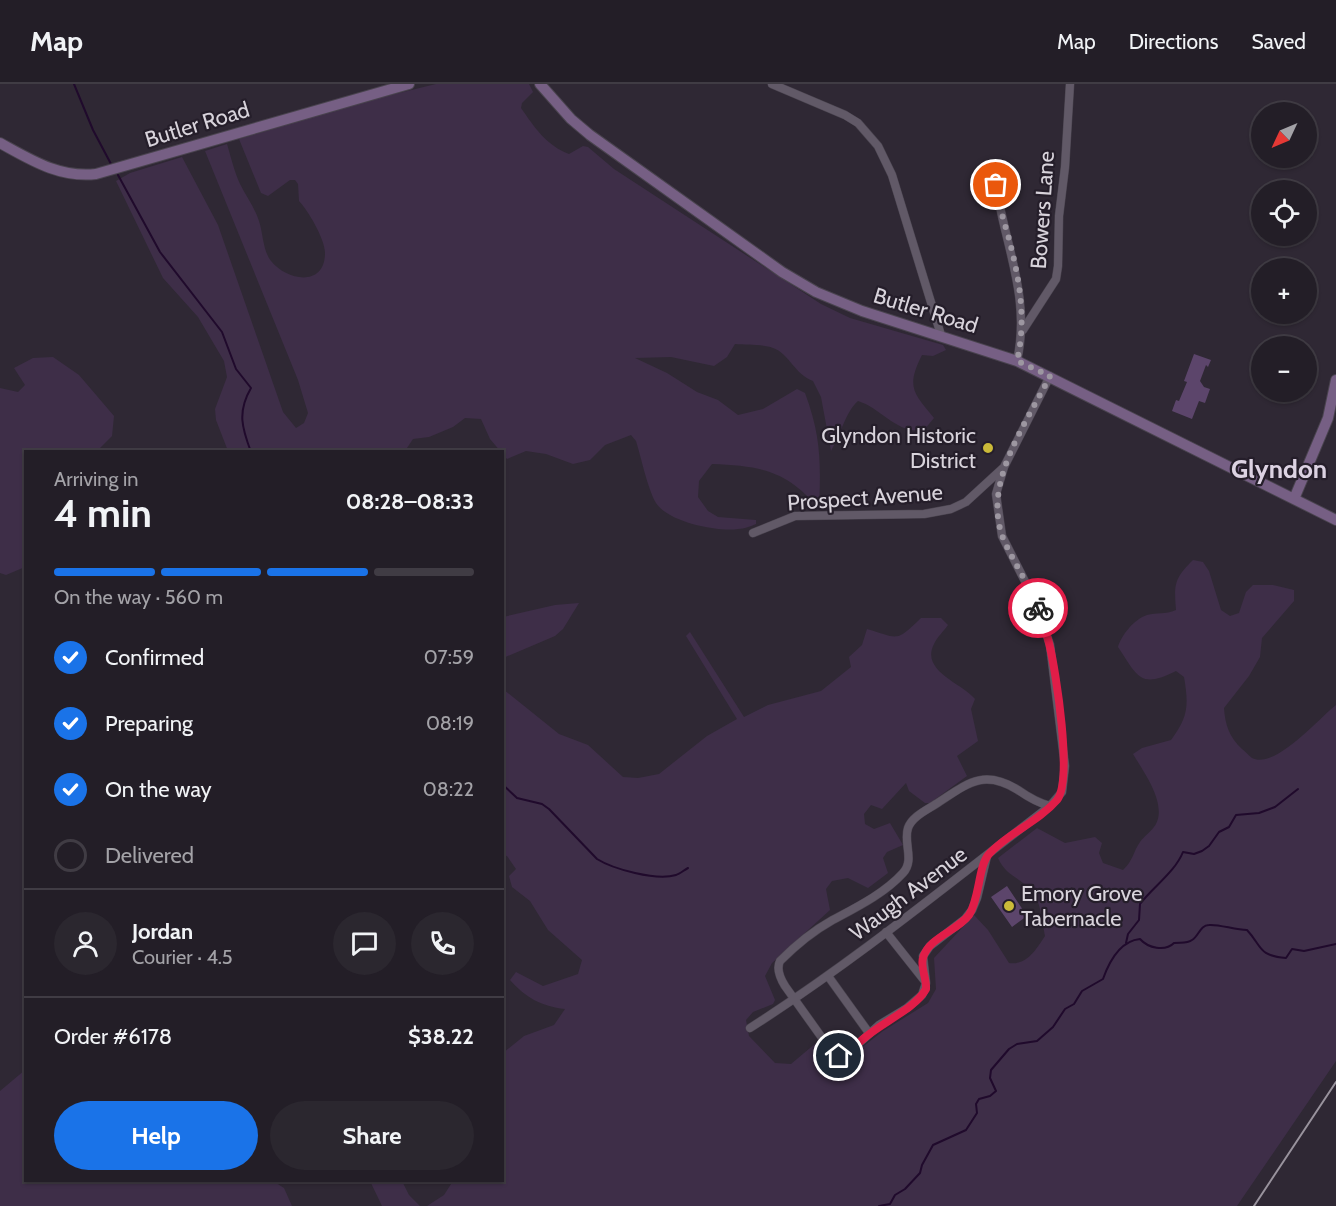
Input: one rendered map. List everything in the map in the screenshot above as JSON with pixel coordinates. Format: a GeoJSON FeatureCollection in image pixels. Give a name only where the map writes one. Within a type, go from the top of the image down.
{"type":"FeatureCollection","features":[{"type":"Feature","properties":{"kind":"main road","name":"Butler Road"},"geometry":{"type":"LineString","coordinates":[[0,143],[58,172],[81,176],[96,174],[409,84]]}},
{"type":"Feature","properties":{"kind":"main road","name":"Butler Road"},"geometry":{"type":"LineString","coordinates":[[540,84],[571,119],[590,135],[782,272],[837,302],[1017,361],[1336,520]]}},
{"type":"Feature","properties":{"kind":"main road"},"geometry":{"type":"LineString","coordinates":[[1294,499],[1328,418],[1336,380]]}},
{"type":"Feature","properties":{"kind":"street"},"geometry":{"type":"LineString","coordinates":[[772,84],[845,115],[858,123],[878,146],[892,175],[941,335]]}},
{"type":"Feature","properties":{"kind":"street","name":"Bowers Lane"},"geometry":{"type":"LineString","coordinates":[[1023,330],[1056,279],[1059,216],[1071,84]]}},
{"type":"Feature","properties":{"kind":"street"},"geometry":{"type":"LineString","coordinates":[[994,171],[998,207],[1008,238],[1022,300],[1023,330],[1017,361]]}},
{"type":"Feature","properties":{"kind":"street"},"geometry":{"type":"LineString","coordinates":[[1004,467],[1050,376]]}},
{"type":"Feature","properties":{"kind":"street","name":"Prospect Avenue"},"geometry":{"type":"LineString","coordinates":[[753,533],[795,516],[924,514],[951,509],[966,502],[1004,467]]}},
{"type":"Feature","properties":{"kind":"street","name":"Waugh Avenue"},"geometry":{"type":"LineString","coordinates":[[750,1028],[828,976],[987,856],[1050,807],[1062,792],[1064,777],[1058,697],[1046,630],[1036,603],[1008,550],[999,525],[996,494],[1004,467]]}},
{"type":"Feature","properties":{"kind":"street"},"geometry":{"type":"LineString","coordinates":[[987,856],[972,910],[965,919],[926,950],[922,961],[926,989],[918,1000],[869,1033],[848,1054],[835,1056],[781,980],[778,966],[784,956],[828,923],[854,909],[903,873],[909,859],[906,835],[912,821],[968,783],[981,778],[990,779],[1016,789],[1050,807]]}},
{"type":"Feature","properties":{"kind":"street"},"geometry":{"type":"LineString","coordinates":[[886,932],[926,983]]}},
{"type":"Feature","properties":{"kind":"street"},"geometry":{"type":"LineString","coordinates":[[828,976],[869,1033]]}},
{"type":"Feature","properties":{"kind":"shaded area"},"geometry":{"type":"Polygon","coordinates":[[[436,84],[529,84],[533,92],[522,103],[521,108],[536,129],[554,146],[569,154],[583,146],[588,147],[614,169],[821,304],[850,318],[943,345],[946,350],[933,356],[922,355],[913,382],[921,402],[934,418],[924,430],[906,429],[858,401],[847,417],[831,451],[821,397],[813,381],[801,374],[784,355],[773,348],[735,344],[727,357],[714,366],[671,357],[635,358],[667,373],[697,392],[718,400],[738,415],[763,409],[797,389],[805,393],[819,450],[819,509],[796,486],[784,478],[744,466],[712,464],[699,481],[698,497],[708,511],[718,517],[756,520],[756,524],[729,530],[694,524],[662,510],[653,497],[636,441],[631,435],[605,445],[590,460],[573,464],[546,454],[526,451],[507,459],[504,450],[499,450],[490,439],[481,419],[465,418],[453,427],[429,437],[413,439],[406,450],[228,450],[216,420],[215,409],[227,377],[224,361],[198,317],[163,278],[116,181],[130,173],[182,157],[218,225],[283,412],[296,428],[304,423],[308,413],[298,380],[205,151],[227,144],[238,179],[257,216],[268,257],[286,273],[294,276],[311,276],[323,265],[325,248],[316,226],[299,201],[298,184],[295,180],[290,180],[268,196],[261,193],[239,139],[354,104],[436,84]]]}},
{"type":"Feature","properties":{"kind":"shaded area"},"geometry":{"type":"Polygon","coordinates":[[[53,357],[79,375],[114,416],[112,436],[98,450],[24,450],[24,567],[6,575],[0,573],[0,388],[18,392],[25,385],[14,368],[33,358],[53,357]]]}},
{"type":"Feature","properties":{"kind":"shaded area"},"geometry":{"type":"Polygon","coordinates":[[[1193,560],[1203,562],[1209,571],[1221,610],[1230,616],[1239,613],[1246,592],[1253,585],[1273,585],[1294,590],[1294,601],[1262,638],[1260,657],[1249,676],[1224,708],[1228,730],[1234,740],[1252,758],[1262,760],[1284,750],[1336,705],[1336,1061],[1237,1206],[427,1206],[444,1195],[452,1182],[504,1182],[504,1052],[524,1036],[554,1025],[565,1009],[534,1000],[510,980],[516,972],[543,986],[578,974],[582,960],[548,930],[530,901],[512,887],[509,876],[516,869],[504,855],[504,690],[559,734],[588,745],[623,777],[638,778],[659,774],[707,736],[737,719],[686,636],[690,632],[744,717],[768,705],[821,691],[851,667],[849,657],[862,645],[867,629],[897,636],[902,635],[921,618],[941,618],[948,625],[935,641],[931,653],[937,669],[975,699],[971,709],[978,741],[957,756],[967,776],[930,803],[925,803],[909,791],[906,783],[882,809],[871,805],[864,814],[865,824],[874,829],[890,823],[903,845],[887,852],[883,858],[888,873],[868,888],[848,878],[832,881],[826,889],[830,910],[772,963],[765,976],[775,1000],[773,1004],[753,1012],[746,1020],[749,1036],[775,1063],[791,1064],[816,1043],[838,1066],[883,1031],[928,1003],[936,989],[934,958],[974,915],[988,930],[1009,963],[1021,962],[1035,951],[1045,936],[1036,897],[1008,872],[998,858],[1037,828],[1065,843],[1095,837],[1102,843],[1099,853],[1103,863],[1123,870],[1129,863],[1140,842],[1156,824],[1159,816],[1152,787],[1133,754],[1142,748],[1171,740],[1181,725],[1187,704],[1184,677],[1176,671],[1155,679],[1141,677],[1130,666],[1118,647],[1129,628],[1137,620],[1151,614],[1176,610],[1175,594],[1182,572],[1193,560]]]}},
{"type":"Feature","properties":{"kind":"shaded area"},"geometry":{"type":"Polygon","coordinates":[[[579,603],[563,629],[555,636],[504,658],[504,617],[555,605],[579,603]]]}},
{"type":"Feature","properties":{"kind":"shaded area"},"geometry":{"type":"Polygon","coordinates":[[[24,1071],[24,1182],[275,1182],[284,1188],[292,1206],[0,1206],[0,1091],[24,1071]]]}},
{"type":"Feature","properties":{"kind":"shaded area"},"geometry":{"type":"Polygon","coordinates":[[[370,1182],[402,1182],[409,1195],[420,1206],[382,1206],[370,1182]]]}},
{"type":"Feature","properties":{"kind":"building"},"geometry":{"type":"Polygon","coordinates":[[[1194,354],[1211,360],[1208,367],[1206,365],[1200,381],[1204,387],[1210,389],[1205,403],[1199,401],[1192,419],[1172,411],[1187,382],[1184,381],[1194,354]]]}},
{"type":"Feature","properties":{"kind":"building","name":"Emory Grove Tabernacle"},"geometry":{"type":"Polygon","coordinates":[[[1007,886],[1027,916],[1012,927],[991,897],[1007,886]]]}},
{"type":"Feature","properties":{"kind":"waterway"},"geometry":{"type":"LineString","coordinates":[[74,84],[93,130],[111,164]]}},
{"type":"Feature","properties":{"kind":"waterway"},"geometry":{"type":"LineString","coordinates":[[118,175],[160,252],[222,332],[236,369],[251,388],[242,412],[245,435],[250,450]]}},
{"type":"Feature","properties":{"kind":"waterway"},"geometry":{"type":"LineString","coordinates":[[504,786],[517,798],[542,804],[549,809],[597,859],[604,863],[635,873],[657,876],[676,875],[688,868]]}},
{"type":"Feature","properties":{"kind":"waterway"},"geometry":{"type":"LineString","coordinates":[[1126,943],[1128,934],[1139,920],[1140,904],[1169,873],[1183,852],[1194,854],[1202,851],[1209,846],[1219,832],[1229,827],[1236,815],[1259,813],[1275,807],[1298,789]]}},
{"type":"Feature","properties":{"kind":"waterway"},"geometry":{"type":"LineString","coordinates":[[879,1206],[890,1204],[895,1195],[905,1189],[920,1173],[933,1145],[966,1130],[977,1113],[976,1104],[979,1099],[990,1096],[996,1091],[990,1078],[991,1070],[1009,1049],[1017,1044],[1037,1041],[1053,1027],[1065,1009],[1074,1004],[1082,991],[1103,979],[1116,953],[1127,944],[1140,939],[1152,947],[1166,947],[1174,943],[1190,941],[1206,925],[1247,930],[1265,952],[1277,957],[1286,958],[1292,949],[1304,951],[1336,944]]}},
{"type":"Feature","properties":{"kind":"railway"},"geometry":{"type":"LineString","coordinates":[[1254,1206],[1336,1082]]}},
{"type":"Feature","properties":{"kind":"way so far"},"geometry":{"type":"LineString","coordinates":[[996,185],[998,207],[1005,224],[1022,300],[1023,330],[1017,361],[1050,376],[1004,467],[996,494],[1002,536],[1038,608]]}},
{"type":"Feature","properties":{"kind":"place","name":"Glyndon Historic District"},"geometry":{"type":"Point","coordinates":[988,448]}},
{"type":"Feature","properties":{"kind":"place","name":"Emory Grove Tabernacle"},"geometry":{"type":"Point","coordinates":[1009,906]}},
{"type":"Feature","properties":{"kind":"district","name":"Glyndon"},"geometry":{"type":"Point","coordinates":[1279,469]}},
{"type":"Feature","properties":{"kind":"route"},"geometry":{"type":"LineString","coordinates":[[839,1056],[848,1054],[879,1025],[918,1000],[926,989],[923,956],[930,946],[950,932],[972,910],[987,856],[1050,807],[1062,792],[1064,756],[1055,678],[1050,645],[1038,608]]}}]}
